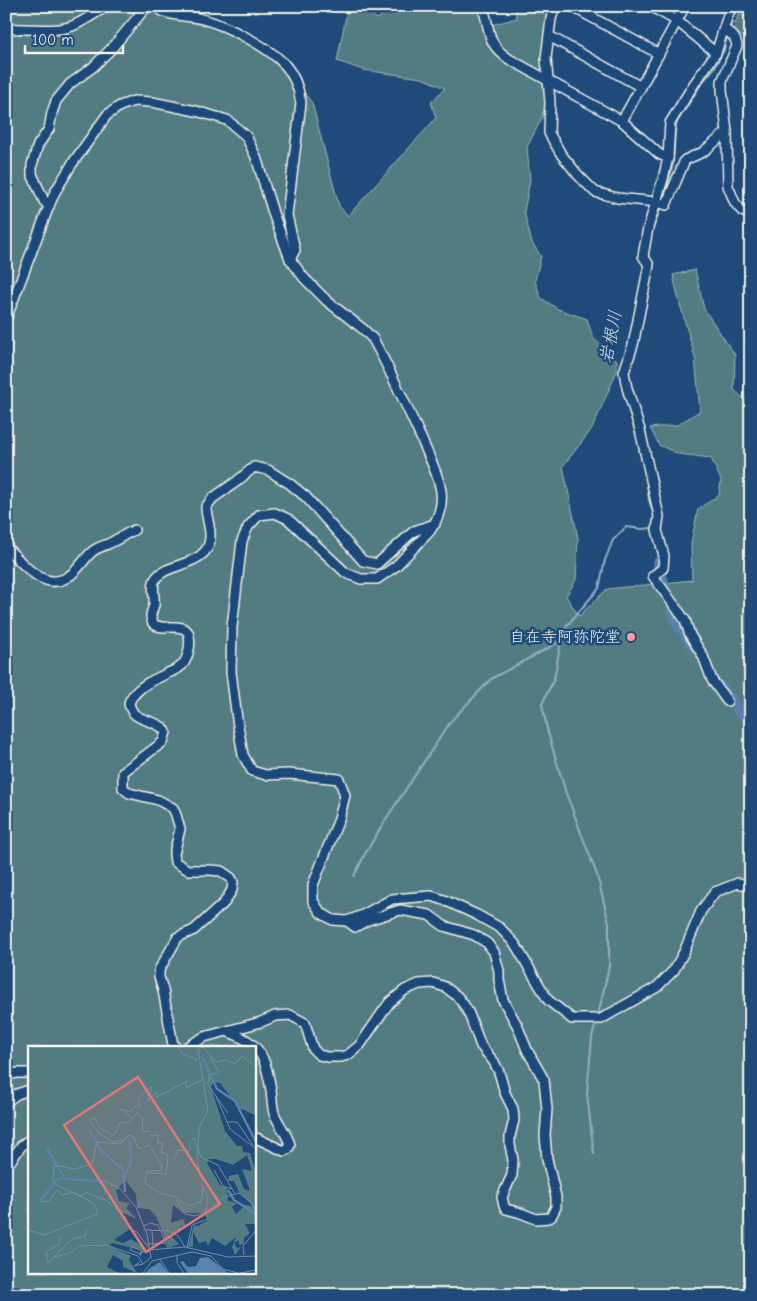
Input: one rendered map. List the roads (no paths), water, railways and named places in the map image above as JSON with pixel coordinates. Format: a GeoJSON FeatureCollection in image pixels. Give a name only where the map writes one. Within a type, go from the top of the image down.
{"type":"FeatureCollection","features":[{"type":"Feature","properties":{"kind":"street"},"geometry":{"type":"LineString","coordinates":[[6,29],[34,28],[56,30],[71,27],[108,6]]}},
{"type":"Feature","properties":{"kind":"street"},"geometry":{"type":"LineString","coordinates":[[49,206],[44,200],[32,174],[32,165],[38,144],[49,129],[56,101],[70,84],[93,67],[112,48],[147,6]]}},
{"type":"Feature","properties":{"kind":"street"},"geometry":{"type":"LineString","coordinates":[[155,6],[168,14],[201,18],[238,32],[262,47],[285,65],[294,78],[299,89],[301,104],[286,215],[295,250],[290,259]]}},
{"type":"Feature","properties":{"kind":"street"},"geometry":{"type":"LineString","coordinates":[[482,6],[492,42],[499,52],[622,121],[659,154],[668,158]]}},
{"type":"Feature","properties":{"kind":"street"},"geometry":{"type":"LineString","coordinates":[[555,6],[548,36],[546,58],[550,102],[549,133],[561,154],[595,192],[617,198],[657,202],[666,205],[685,160],[703,152],[727,132]]}},
{"type":"Feature","properties":{"kind":"street"},"geometry":{"type":"LineString","coordinates":[[571,6],[659,54]]}},
{"type":"Feature","properties":{"kind":"street"},"geometry":{"type":"LineString","coordinates":[[650,6],[677,21],[716,53]]}},
{"type":"Feature","properties":{"kind":"street"},"geometry":{"type":"LineString","coordinates":[[622,121],[686,6]]}},
{"type":"Feature","properties":{"kind":"street"},"geometry":{"type":"LineString","coordinates":[[727,701],[712,680],[703,656],[690,635],[685,620],[653,576],[663,568],[664,556],[657,530],[659,516],[640,430],[624,372],[633,345],[642,306],[649,265],[643,256],[648,228],[657,202],[668,158],[670,123],[716,53],[732,6]]}},
{"type":"Feature","properties":{"kind":"street"},"geometry":{"type":"LineString","coordinates":[[724,29],[737,41],[737,46],[722,81],[727,132],[728,186],[734,203],[742,211],[751,215]]}},
{"type":"Feature","properties":{"kind":"street"},"geometry":{"type":"LineString","coordinates":[[548,36],[641,87]]}},
{"type":"Feature","properties":{"kind":"street"},"geometry":{"type":"LineString","coordinates":[[6,320],[55,192],[72,164],[107,115],[120,106],[134,101],[174,106],[227,120],[246,136],[256,157],[274,216],[290,259],[304,278],[322,296],[373,339],[438,477],[441,493],[440,510],[435,524],[430,531],[396,566],[377,579],[361,579],[346,573],[288,519],[276,514],[259,515],[248,527],[242,541],[232,627],[231,672],[244,755],[252,770],[266,775],[289,774],[339,779],[345,795],[339,819],[313,885],[313,901],[321,913],[334,920],[347,921],[363,915],[392,899],[431,896],[444,900],[500,928],[515,944],[548,1000],[572,1019],[601,1019],[657,987],[674,970],[684,952],[701,911],[715,892],[738,883],[751,886]]}},
{"type":"Feature","properties":{"kind":"street"},"geometry":{"type":"LineString","coordinates":[[751,335],[751,344]]}},
{"type":"Feature","properties":{"kind":"street"},"geometry":{"type":"LineString","coordinates":[[174,1046],[159,970],[178,937],[194,930],[224,903],[232,890],[233,882],[231,878],[221,871],[188,870],[175,862],[174,854],[180,829],[173,808],[158,800],[129,793],[123,788],[124,772],[162,742],[166,732],[157,724],[134,714],[129,706],[129,701],[148,682],[180,668],[187,656],[189,645],[187,630],[180,627],[161,627],[155,625],[152,621],[151,614],[154,605],[155,581],[161,574],[201,556],[210,538],[206,508],[213,498],[254,467],[268,470],[306,497],[363,560],[377,564],[414,531],[435,524]]}},
{"type":"Feature","properties":{"kind":"street"},"geometry":{"type":"LineString","coordinates":[[6,546],[38,578],[53,582],[68,577],[76,571],[91,552],[134,530]]}},
{"type":"Feature","properties":{"kind":"street"},"geometry":{"type":"LineString","coordinates":[[189,1046],[216,1034],[261,1022],[275,1016],[290,1015],[305,1023],[314,1049],[319,1054],[327,1057],[341,1057],[348,1055],[360,1045],[390,1002],[405,990],[420,984],[434,983],[445,987],[458,996],[470,1014],[481,1046],[494,1062],[513,1109],[514,1120],[510,1136],[513,1160],[512,1175],[502,1197],[504,1206],[506,1209],[536,1219],[552,1217],[556,1208],[556,1197],[547,1159],[545,1136],[547,1109],[544,1080],[503,1000],[494,952],[487,943],[474,935],[444,926],[429,915],[400,910],[368,920],[355,927],[347,921]]}},
{"type":"Feature","properties":{"kind":"street"},"geometry":{"type":"LineString","coordinates":[[228,1032],[242,1036],[254,1046]]}},
{"type":"Feature","properties":{"kind":"street"},"geometry":{"type":"LineString","coordinates":[[255,1046],[263,1058],[269,1079],[273,1112],[290,1145],[284,1151],[255,1138]]}},
{"type":"Feature","properties":{"kind":"street"},"geometry":{"type":"LineString","coordinates":[[6,1076],[28,1073]]}},
{"type":"Feature","properties":{"kind":"street"},"geometry":{"type":"LineString","coordinates":[[6,1102],[17,1094],[28,1090]]}},
{"type":"Feature","properties":{"kind":"street"},"geometry":{"type":"LineString","coordinates":[[6,1167],[22,1145],[28,1141]]}},
{"type":"Feature","properties":{"kind":"waterway","name":"岩根川"},"geometry":{"type":"LineString","coordinates":[[730,29],[733,16],[739,6]]}},
{"type":"Feature","properties":{"kind":"waterway","name":"岩根川"},"geometry":{"type":"LineString","coordinates":[[665,196],[673,164],[677,122],[702,83],[715,67],[724,50],[727,36]]}},
{"type":"Feature","properties":{"kind":"waterway","name":"岩根川"},"geometry":{"type":"LineString","coordinates":[[649,246],[652,231],[661,207]]}},
{"type":"Feature","properties":{"kind":"waterway"},"geometry":{"type":"LineString","coordinates":[[598,1016],[609,966],[609,923],[597,875],[566,793],[548,733],[542,704],[554,679],[565,628],[599,588],[605,560],[613,540],[626,527],[652,528],[654,516],[649,500],[647,483]]}},
{"type":"Feature","properties":{"kind":"waterway","name":"岩根川"},"geometry":{"type":"LineString","coordinates":[[659,562],[659,569],[677,623],[694,648]]}},
{"type":"Feature","properties":{"kind":"waterway"},"geometry":{"type":"LineString","coordinates":[[354,876],[388,816],[451,721],[491,679],[561,641]]}},
{"type":"Feature","properties":{"kind":"waterway","name":"岩根川"},"geometry":{"type":"LineString","coordinates":[[722,687],[741,714],[751,723]]}},
{"type":"Feature","properties":{"kind":"waterway"},"geometry":{"type":"LineString","coordinates":[[594,1154],[587,1094],[592,1037],[596,1023]]}},
{"type":"Feature","properties":{"kind":"place","name":"自在寺阿弥陀堂"},"geometry":{"type":"Point","coordinates":[631,637]}}]}
